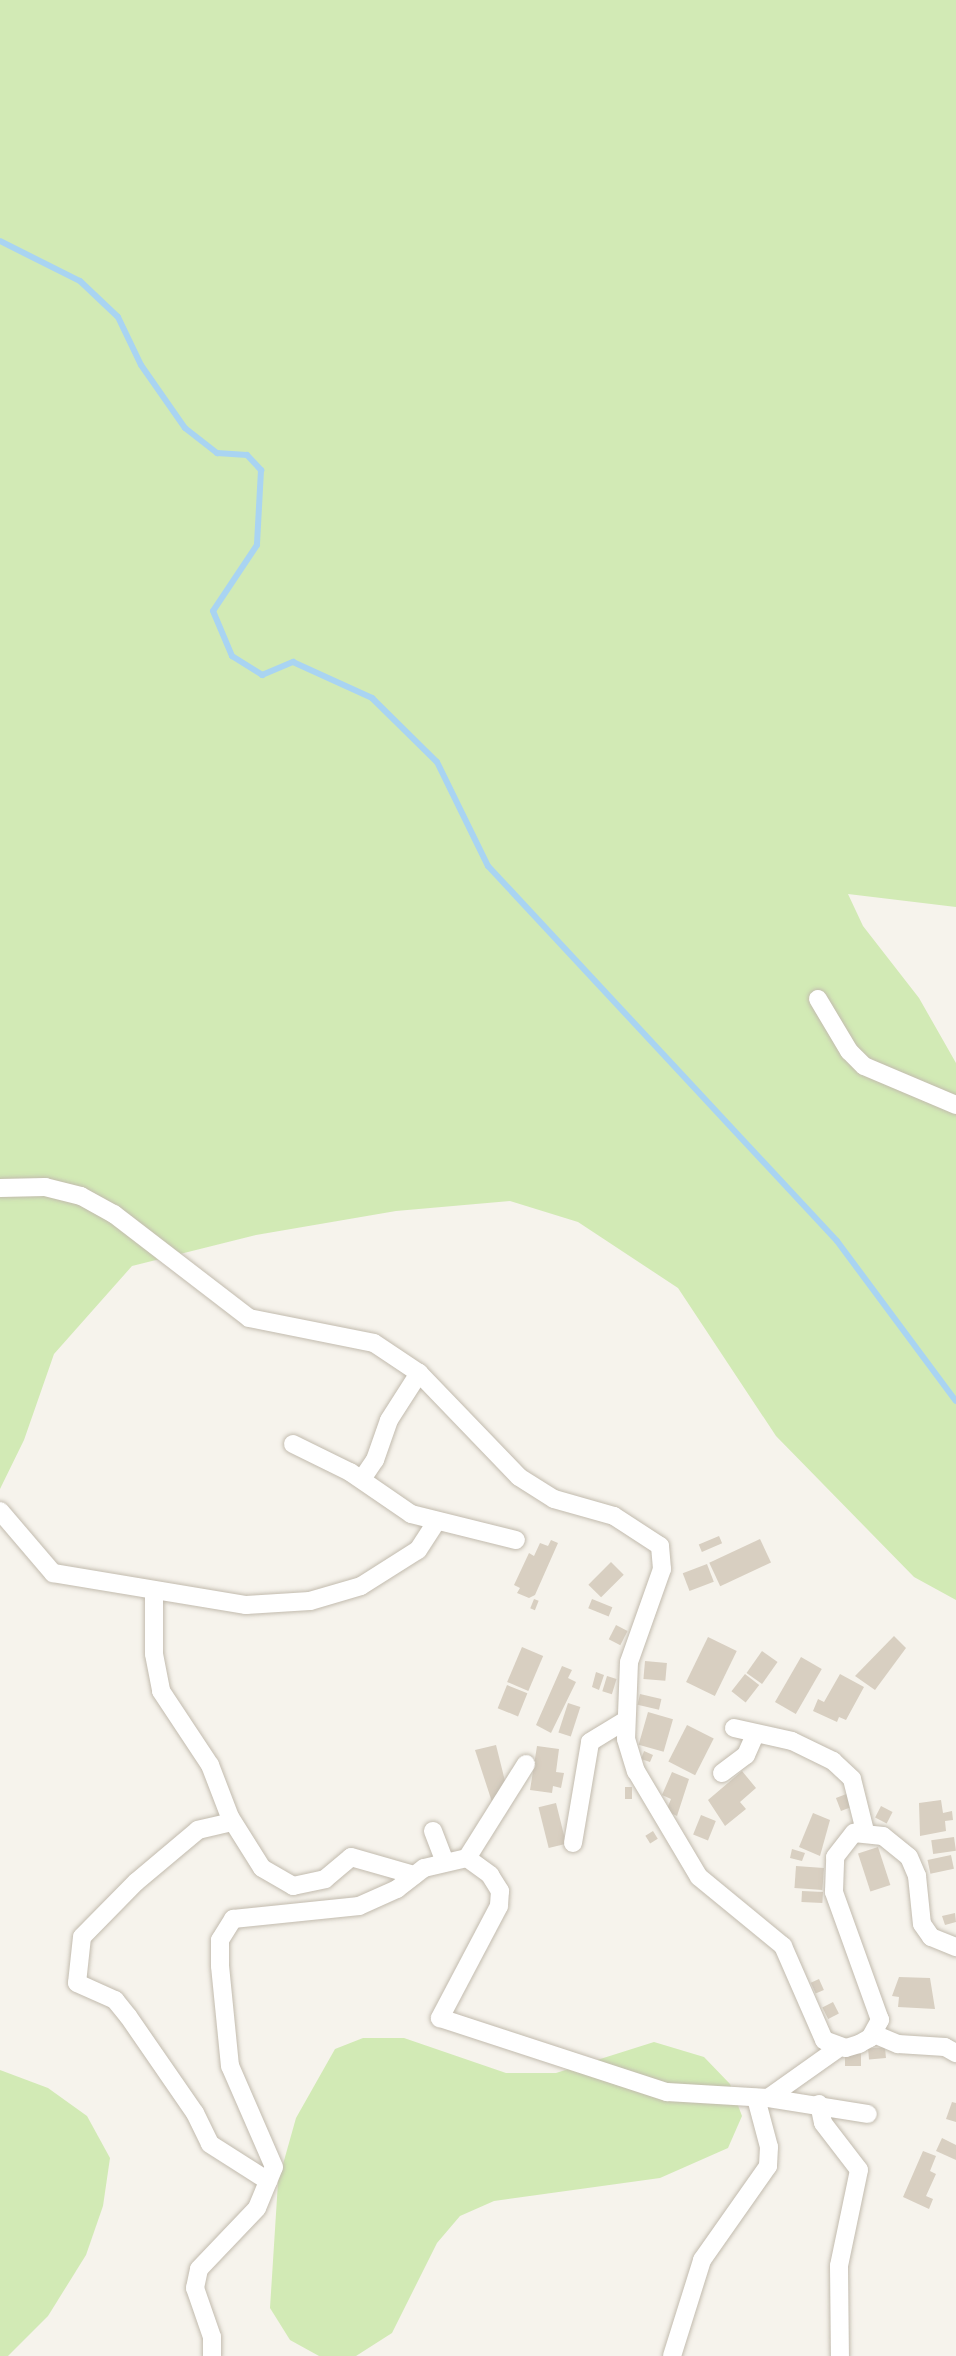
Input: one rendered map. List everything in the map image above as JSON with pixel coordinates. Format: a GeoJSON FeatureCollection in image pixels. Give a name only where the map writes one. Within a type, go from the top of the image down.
{"type":"FeatureCollection","features":[{"type":"Feature","properties":{"kind":"street"},"geometry":{"type":"LineString","coordinates":[[818,999],[849,1051],[864,1066],[956,1105]]}},
{"type":"Feature","properties":{"kind":"street"},"geometry":{"type":"LineString","coordinates":[[0,1188],[45,1187],[81,1196],[114,1214],[249,1318],[288,1329],[356,1336],[419,1373],[519,1477],[554,1499],[614,1516],[660,1546],[662,1569],[629,1662],[626,1720],[636,1771],[675,1841],[723,1902],[783,1946],[824,2040],[840,2047]]}},
{"type":"Feature","properties":{"kind":"street"},"geometry":{"type":"LineString","coordinates":[[362,1479],[375,1460],[395,1409],[419,1373]]}},
{"type":"Feature","properties":{"kind":"street"},"geometry":{"type":"LineString","coordinates":[[293,1444],[362,1479],[411,1514],[516,1540]]}},
{"type":"Feature","properties":{"kind":"street"},"geometry":{"type":"LineString","coordinates":[[0,1511],[53,1573],[246,1605],[310,1601],[389,1572],[418,1550],[436,1522]]}},
{"type":"Feature","properties":{"kind":"street"},"geometry":{"type":"LineString","coordinates":[[154,1592],[156,1678],[210,1765],[232,1822],[262,1868],[293,1886],[325,1879],[351,1857],[414,1875]]}},
{"type":"Feature","properties":{"kind":"street"},"geometry":{"type":"LineString","coordinates":[[573,1843],[590,1742],[626,1720]]}},
{"type":"Feature","properties":{"kind":"street"},"geometry":{"type":"LineString","coordinates":[[734,1728],[792,1741],[840,1766],[852,1779],[865,1831]]}},
{"type":"Feature","properties":{"kind":"street"},"geometry":{"type":"LineString","coordinates":[[722,1773],[746,1755],[755,1735]]}},
{"type":"Feature","properties":{"kind":"street"},"geometry":{"type":"LineString","coordinates":[[467,1858],[526,1764]]}},
{"type":"Feature","properties":{"kind":"street"},"geometry":{"type":"LineString","coordinates":[[232,1822],[198,1830],[136,1882],[82,1937],[77,1983],[115,2000],[195,2113],[210,2144],[268,2181]]}},
{"type":"Feature","properties":{"kind":"street"},"geometry":{"type":"LineString","coordinates":[[433,1831],[444,1859]]}},
{"type":"Feature","properties":{"kind":"street"},"geometry":{"type":"LineString","coordinates":[[762,2098],[840,2047],[859,2044],[874,2034],[879,2011],[834,1892],[832,1869],[847,1839],[865,1831],[894,1842],[909,1857],[917,1876],[922,1924],[931,1937],[956,1947]]}},
{"type":"Feature","properties":{"kind":"street"},"geometry":{"type":"LineString","coordinates":[[212,2356],[210,2331],[195,2288],[199,2269],[257,2208],[274,2167],[230,2066],[220,1966],[224,1930],[240,1916],[303,1916],[359,1906],[397,1889],[414,1875],[444,1859],[467,1858],[490,1875],[500,1891],[499,1906],[440,2018],[667,2092],[819,2104],[868,2114]]}},
{"type":"Feature","properties":{"kind":"street"},"geometry":{"type":"LineString","coordinates":[[874,2034],[898,2044],[945,2047],[956,2053]]}},
{"type":"Feature","properties":{"kind":"street"},"geometry":{"type":"LineString","coordinates":[[672,2356],[702,2260],[768,2166],[769,2147],[762,2098]]}},
{"type":"Feature","properties":{"kind":"street"},"geometry":{"type":"LineString","coordinates":[[819,2104],[823,2123],[859,2170],[839,2266],[840,2356]]}},
{"type":"Feature","properties":{"kind":"street"},"geometry":{"type":"LineString","coordinates":[[198,2356],[210,2331]]}},
{"type":"Feature","properties":{"kind":"green space"},"geometry":{"type":"Polygon","coordinates":[[[0,0],[956,0],[956,907],[848,894],[863,926],[919,998],[956,1063],[956,1600],[914,1577],[776,1436],[678,1288],[578,1222],[510,1201],[396,1211],[256,1235],[132,1266],[54,1354],[24,1440],[0,1489],[0,0]]]}},
{"type":"Feature","properties":{"kind":"green space"},"geometry":{"type":"Polygon","coordinates":[[[363,2038],[404,2038],[506,2073],[556,2073],[654,2042],[704,2057],[730,2084],[742,2116],[728,2148],[660,2178],[494,2201],[460,2216],[437,2243],[392,2333],[356,2356],[319,2356],[290,2340],[270,2308],[278,2182],[296,2118],[335,2049],[363,2038]]]}},
{"type":"Feature","properties":{"kind":"green space"},"geometry":{"type":"Polygon","coordinates":[[[0,2070],[48,2088],[87,2116],[110,2158],[103,2206],[86,2255],[48,2316],[8,2356],[0,2356],[0,2070]]]}},
{"type":"Feature","properties":{"kind":"building"},"geometry":{"type":"Polygon","coordinates":[[[719,1536],[722,1543],[702,1552],[699,1545],[719,1536]]]}},
{"type":"Feature","properties":{"kind":"building"},"geometry":{"type":"Polygon","coordinates":[[[760,1539],[771,1563],[720,1586],[709,1563],[760,1539]]]}},
{"type":"Feature","properties":{"kind":"building"},"geometry":{"type":"Polygon","coordinates":[[[551,1540],[558,1543],[535,1595],[529,1598],[517,1593],[520,1588],[514,1585],[529,1553],[534,1556],[540,1543],[548,1546],[551,1540]]]}},
{"type":"Feature","properties":{"kind":"building"},"geometry":{"type":"Polygon","coordinates":[[[611,1562],[624,1575],[601,1597],[588,1585],[611,1562]]]}},
{"type":"Feature","properties":{"kind":"building"},"geometry":{"type":"Polygon","coordinates":[[[707,1564],[714,1582],[690,1591],[683,1573],[707,1564]]]}},
{"type":"Feature","properties":{"kind":"building"},"geometry":{"type":"Polygon","coordinates":[[[534,1599],[539,1601],[535,1610],[530,1608],[534,1599]]]}},
{"type":"Feature","properties":{"kind":"building"},"geometry":{"type":"Polygon","coordinates":[[[592,1599],[612,1607],[609,1617],[588,1608],[592,1599]]]}},
{"type":"Feature","properties":{"kind":"building"},"geometry":{"type":"Polygon","coordinates":[[[616,1625],[628,1631],[620,1645],[609,1639],[616,1625]]]}},
{"type":"Feature","properties":{"kind":"building"},"geometry":{"type":"Polygon","coordinates":[[[894,1636],[906,1648],[875,1690],[855,1676],[894,1636]]]}},
{"type":"Feature","properties":{"kind":"building"},"geometry":{"type":"Polygon","coordinates":[[[708,1637],[737,1651],[715,1696],[686,1682],[708,1637]]]}},
{"type":"Feature","properties":{"kind":"building"},"geometry":{"type":"Polygon","coordinates":[[[522,1647],[543,1656],[528,1691],[507,1682],[522,1647]]]}},
{"type":"Feature","properties":{"kind":"building"},"geometry":{"type":"Polygon","coordinates":[[[762,1651],[778,1662],[762,1684],[747,1673],[762,1651]]]}},
{"type":"Feature","properties":{"kind":"building"},"geometry":{"type":"Polygon","coordinates":[[[801,1657],[822,1669],[796,1714],[775,1702],[801,1657]]]}},
{"type":"Feature","properties":{"kind":"building"},"geometry":{"type":"Polygon","coordinates":[[[645,1661],[667,1663],[665,1681],[643,1679],[645,1661]]]}},
{"type":"Feature","properties":{"kind":"building"},"geometry":{"type":"Polygon","coordinates":[[[562,1666],[572,1670],[568,1678],[576,1682],[551,1733],[536,1725],[562,1666]]]}},
{"type":"Feature","properties":{"kind":"building"},"geometry":{"type":"Polygon","coordinates":[[[596,1672],[604,1675],[599,1690],[592,1687],[596,1672]]]}},
{"type":"Feature","properties":{"kind":"building"},"geometry":{"type":"Polygon","coordinates":[[[745,1674],[759,1685],[746,1702],[731,1691],[745,1674]]]}},
{"type":"Feature","properties":{"kind":"building"},"geometry":{"type":"Polygon","coordinates":[[[840,1674],[864,1687],[846,1720],[839,1717],[837,1722],[813,1711],[818,1699],[824,1702],[840,1674]]]}},
{"type":"Feature","properties":{"kind":"building"},"geometry":{"type":"Polygon","coordinates":[[[607,1676],[617,1679],[612,1694],[602,1691],[607,1676]]]}},
{"type":"Feature","properties":{"kind":"building"},"geometry":{"type":"Polygon","coordinates":[[[507,1685],[527,1693],[518,1716],[498,1708],[507,1685]]]}},
{"type":"Feature","properties":{"kind":"building"},"geometry":{"type":"Polygon","coordinates":[[[640,1694],[661,1699],[659,1710],[638,1705],[640,1694]]]}},
{"type":"Feature","properties":{"kind":"building"},"geometry":{"type":"Polygon","coordinates":[[[568,1703],[580,1707],[571,1736],[558,1732],[568,1703]]]}},
{"type":"Feature","properties":{"kind":"building"},"geometry":{"type":"Polygon","coordinates":[[[648,1712],[673,1719],[664,1752],[639,1745],[648,1712]]]}},
{"type":"Feature","properties":{"kind":"building"},"geometry":{"type":"Polygon","coordinates":[[[687,1725],[714,1739],[695,1775],[668,1762],[687,1725]]]}},
{"type":"Feature","properties":{"kind":"building"},"geometry":{"type":"Polygon","coordinates":[[[496,1745],[505,1781],[492,1802],[475,1750],[496,1745]]]}},
{"type":"Feature","properties":{"kind":"building"},"geometry":{"type":"Polygon","coordinates":[[[537,1746],[559,1749],[556,1772],[564,1773],[561,1788],[553,1786],[552,1793],[530,1790],[537,1746]]]}},
{"type":"Feature","properties":{"kind":"building"},"geometry":{"type":"Polygon","coordinates":[[[644,1751],[653,1755],[650,1762],[641,1759],[644,1751]]]}},
{"type":"Feature","properties":{"kind":"building"},"geometry":{"type":"Polygon","coordinates":[[[742,1771],[756,1788],[740,1802],[746,1809],[725,1826],[708,1800],[742,1771]]]}},
{"type":"Feature","properties":{"kind":"building"},"geometry":{"type":"Polygon","coordinates":[[[672,1772],[689,1779],[677,1816],[666,1811],[671,1799],[662,1795],[672,1772]]]}},
{"type":"Feature","properties":{"kind":"building"},"geometry":{"type":"Polygon","coordinates":[[[625,1787],[632,1787],[632,1799],[625,1799],[625,1787]]]}},
{"type":"Feature","properties":{"kind":"building"},"geometry":{"type":"Polygon","coordinates":[[[849,1793],[854,1806],[841,1811],[836,1798],[849,1793]]]}},
{"type":"Feature","properties":{"kind":"building"},"geometry":{"type":"Polygon","coordinates":[[[941,1800],[943,1813],[952,1811],[953,1820],[945,1821],[946,1831],[920,1836],[919,1803],[941,1800]]]}},
{"type":"Feature","properties":{"kind":"building"},"geometry":{"type":"Polygon","coordinates":[[[556,1803],[566,1844],[549,1848],[539,1807],[556,1803]]]}},
{"type":"Feature","properties":{"kind":"building"},"geometry":{"type":"Polygon","coordinates":[[[881,1806],[893,1812],[887,1823],[875,1818],[881,1806]]]}},
{"type":"Feature","properties":{"kind":"building"},"geometry":{"type":"Polygon","coordinates":[[[813,1813],[830,1820],[820,1856],[799,1847],[813,1813]]]}},
{"type":"Feature","properties":{"kind":"building"},"geometry":{"type":"Polygon","coordinates":[[[701,1815],[716,1821],[708,1840],[693,1834],[701,1815]]]}},
{"type":"Feature","properties":{"kind":"building"},"geometry":{"type":"Polygon","coordinates":[[[653,1831],[658,1839],[650,1843],[645,1836],[653,1831]]]}},
{"type":"Feature","properties":{"kind":"building"},"geometry":{"type":"Polygon","coordinates":[[[954,1837],[956,1851],[933,1854],[931,1840],[954,1837]]]}},
{"type":"Feature","properties":{"kind":"building"},"geometry":{"type":"Polygon","coordinates":[[[878,1847],[890,1885],[870,1892],[858,1853],[878,1847]]]}},
{"type":"Feature","properties":{"kind":"building"},"geometry":{"type":"Polygon","coordinates":[[[792,1849],[805,1853],[802,1861],[790,1858],[792,1849]]]}},
{"type":"Feature","properties":{"kind":"building"},"geometry":{"type":"Polygon","coordinates":[[[951,1855],[954,1869],[930,1874],[928,1860],[951,1855]]]}},
{"type":"Feature","properties":{"kind":"building"},"geometry":{"type":"Polygon","coordinates":[[[796,1866],[824,1868],[822,1890],[794,1888],[796,1866]]]}},
{"type":"Feature","properties":{"kind":"building"},"geometry":{"type":"Polygon","coordinates":[[[802,1891],[823,1892],[822,1903],[801,1902],[802,1891]]]}},
{"type":"Feature","properties":{"kind":"building"},"geometry":{"type":"Polygon","coordinates":[[[955,1913],[956,1922],[945,1925],[942,1916],[955,1913]]]}},
{"type":"Feature","properties":{"kind":"building"},"geometry":{"type":"Polygon","coordinates":[[[899,1977],[930,1978],[935,2009],[898,2007],[899,1997],[892,1996],[899,1977]]]}},
{"type":"Feature","properties":{"kind":"building"},"geometry":{"type":"Polygon","coordinates":[[[819,1979],[824,1990],[816,1994],[811,1983],[819,1979]]]}},
{"type":"Feature","properties":{"kind":"building"},"geometry":{"type":"Polygon","coordinates":[[[833,2002],[839,2014],[828,2019],[822,2007],[833,2002]]]}},
{"type":"Feature","properties":{"kind":"building"},"geometry":{"type":"Polygon","coordinates":[[[885,2047],[886,2058],[869,2059],[868,2048],[885,2047]]]}},
{"type":"Feature","properties":{"kind":"building"},"geometry":{"type":"Polygon","coordinates":[[[845,2054],[861,2054],[861,2066],[845,2066],[845,2054]]]}},
{"type":"Feature","properties":{"kind":"building"},"geometry":{"type":"Polygon","coordinates":[[[952,2102],[956,2103],[956,2122],[946,2119],[952,2102]]]}},
{"type":"Feature","properties":{"kind":"building"},"geometry":{"type":"Polygon","coordinates":[[[942,2138],[956,2145],[956,2160],[936,2151],[942,2138]]]}},
{"type":"Feature","properties":{"kind":"building"},"geometry":{"type":"Polygon","coordinates":[[[923,2151],[936,2156],[930,2171],[936,2174],[926,2196],[933,2199],[929,2209],[903,2197],[923,2151]]]}},
{"type":"Feature","properties":{"kind":"waterway"},"geometry":{"type":"LineString","coordinates":[[0,241],[80,281],[118,317],[141,365],[185,428],[217,453],[247,455],[261,470],[257,545],[213,611],[232,656],[262,675],[293,662],[372,698],[437,762],[488,866],[837,1241],[956,1401]]}}]}
